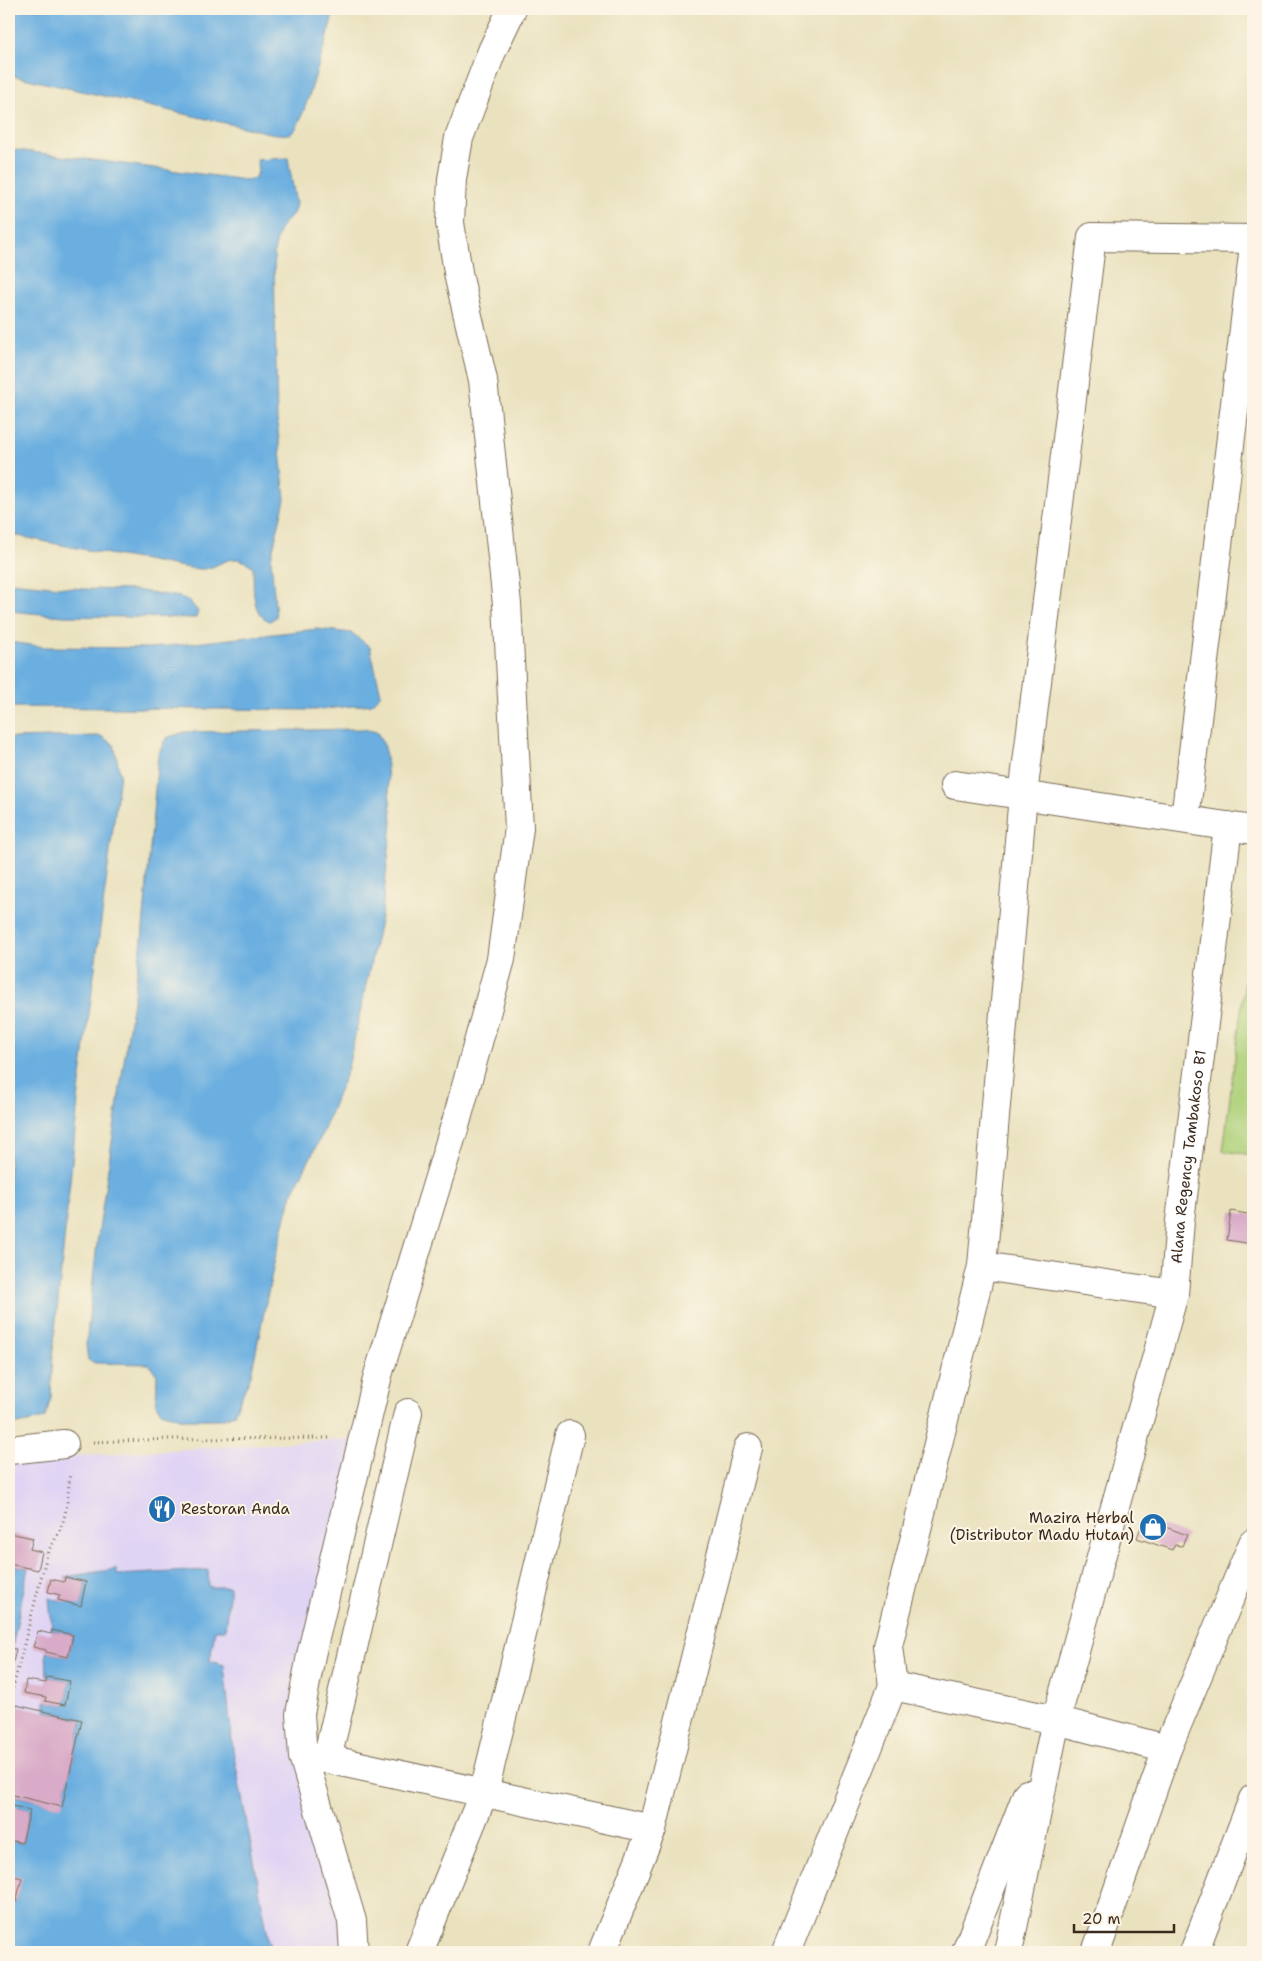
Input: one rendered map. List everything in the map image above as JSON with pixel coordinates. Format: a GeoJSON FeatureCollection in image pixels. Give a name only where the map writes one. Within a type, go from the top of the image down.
{"type":"FeatureCollection","features":[{"type":"Feature","properties":{"kind":"street"},"geometry":{"type":"LineString","coordinates":[[354,1952],[352,1920],[315,1757],[300,1714],[311,1655],[378,1375],[457,1119],[501,959],[519,828],[507,604],[484,390],[459,278],[450,223],[452,179],[459,138],[492,51],[512,9]]}},
{"type":"Feature","properties":{"kind":"street"},"geometry":{"type":"LineString","coordinates":[[786,1952],[893,1686],[888,1646],[982,1266],[1023,795],[1092,237],[1253,239]]}},
{"type":"Feature","properties":{"kind":"street"},"geometry":{"type":"LineString","coordinates":[[1185,819],[1253,254]]}},
{"type":"Feature","properties":{"kind":"street"},"geometry":{"type":"LineString","coordinates":[[955,785],[1241,828]]}},
{"type":"Feature","properties":{"kind":"street","name":"Alana Regency Tambakoso B1"},"geometry":{"type":"LineString","coordinates":[[1056,1720],[1174,1294],[1180,1221],[1241,828]]}},
{"type":"Feature","properties":{"kind":"street"},"geometry":{"type":"LineString","coordinates":[[982,1266],[1174,1294]]}},
{"type":"Feature","properties":{"kind":"street"},"geometry":{"type":"LineString","coordinates":[[315,1757],[408,1413]]}},
{"type":"Feature","properties":{"kind":"street"},"geometry":{"type":"LineString","coordinates":[[419,1952],[484,1792],[570,1435]]}},
{"type":"Feature","properties":{"kind":"street"},"geometry":{"type":"LineString","coordinates":[[9,1450],[64,1444]]}},
{"type":"Feature","properties":{"kind":"street"},"geometry":{"type":"LineString","coordinates":[[602,1952],[652,1829],[748,1448]]}},
{"type":"Feature","properties":{"kind":"street"},"geometry":{"type":"LineString","coordinates":[[1096,1952],[1167,1749],[1253,1543]]}},
{"type":"Feature","properties":{"kind":"street"},"geometry":{"type":"LineString","coordinates":[[893,1686],[1056,1720],[1167,1749]]}},
{"type":"Feature","properties":{"kind":"street"},"geometry":{"type":"LineString","coordinates":[[966,1952],[1056,1720]]}},
{"type":"Feature","properties":{"kind":"street"},"geometry":{"type":"LineString","coordinates":[[1008,1952],[1056,1720]]}},
{"type":"Feature","properties":{"kind":"street"},"geometry":{"type":"LineString","coordinates":[[315,1757],[652,1829]]}},
{"type":"Feature","properties":{"kind":"street"},"geometry":{"type":"LineString","coordinates":[[1194,1952],[1253,1799]]}},
{"type":"Feature","properties":{"kind":"path"},"geometry":{"type":"LineString","coordinates":[[9,1703],[48,1551],[60,1533],[67,1506],[70,1469],[64,1444],[171,1439],[363,1438]]}},
{"type":"Feature","properties":{"kind":"shaded area"},"geometry":{"type":"Polygon","coordinates":[[[363,1438],[300,1714],[354,1952],[9,1952],[9,1460],[363,1438]]]}},
{"type":"Feature","properties":{"kind":"green space"},"geometry":{"type":"Polygon","coordinates":[[[1253,917],[1253,1155],[1223,1151],[1253,917]]]}},
{"type":"Feature","properties":{"kind":"water"},"geometry":{"type":"Polygon","coordinates":[[[9,9],[335,9],[316,74],[298,125],[290,134],[273,134],[9,75],[9,9]]]}},
{"type":"Feature","properties":{"kind":"water"},"geometry":{"type":"Polygon","coordinates":[[[9,149],[246,180],[255,178],[258,172],[257,160],[288,158],[296,204],[293,214],[284,223],[278,234],[274,253],[277,421],[285,499],[271,558],[276,617],[270,621],[259,613],[256,606],[253,567],[245,561],[231,559],[207,569],[182,567],[9,534],[9,149]]]}},
{"type":"Feature","properties":{"kind":"water"},"geometry":{"type":"Polygon","coordinates":[[[9,582],[83,589],[135,590],[180,597],[188,600],[198,611],[196,618],[63,616],[9,611],[9,582]]]}},
{"type":"Feature","properties":{"kind":"water"},"geometry":{"type":"Polygon","coordinates":[[[317,629],[352,633],[370,647],[381,694],[372,704],[314,710],[9,707],[9,642],[45,647],[151,648],[317,629]]]}},
{"type":"Feature","properties":{"kind":"water"},"geometry":{"type":"Polygon","coordinates":[[[362,729],[377,732],[385,747],[392,822],[382,912],[348,1068],[321,1137],[292,1194],[276,1254],[251,1375],[234,1414],[221,1419],[184,1419],[161,1412],[156,1404],[157,1375],[149,1364],[95,1363],[88,1360],[86,1345],[97,1243],[142,940],[158,755],[166,738],[185,732],[362,729]]]}},
{"type":"Feature","properties":{"kind":"water"},"geometry":{"type":"Polygon","coordinates":[[[101,736],[114,745],[120,774],[79,1092],[53,1350],[51,1398],[45,1418],[9,1426],[9,738],[101,736]]]}},
{"type":"Feature","properties":{"kind":"water"},"geometry":{"type":"Polygon","coordinates":[[[9,1564],[28,1568],[12,1648],[9,1648],[9,1564]]]}},
{"type":"Feature","properties":{"kind":"water"},"geometry":{"type":"Polygon","coordinates":[[[116,1569],[117,1575],[208,1570],[209,1587],[230,1587],[225,1630],[215,1630],[210,1661],[224,1665],[233,1750],[271,1952],[9,1952],[9,1900],[16,1902],[21,1878],[9,1875],[9,1840],[22,1843],[30,1810],[9,1805],[10,1795],[62,1806],[82,1720],[45,1711],[45,1701],[65,1705],[70,1681],[47,1677],[46,1652],[68,1657],[73,1635],[52,1630],[49,1598],[81,1605],[86,1583],[65,1577],[116,1569]]]}},
{"type":"Feature","properties":{"kind":"building"},"geometry":{"type":"Polygon","coordinates":[[[1231,1211],[1253,1215],[1253,1244],[1227,1240],[1231,1211]]]}},
{"type":"Feature","properties":{"kind":"building","name":"Mazira Herbal (Distributor Madu Hutan)"},"geometry":{"type":"Polygon","coordinates":[[[1144,1519],[1187,1535],[1182,1546],[1175,1545],[1172,1550],[1137,1538],[1144,1519]]]}},
{"type":"Feature","properties":{"kind":"building"},"geometry":{"type":"Polygon","coordinates":[[[9,1533],[33,1538],[30,1549],[42,1552],[38,1570],[9,1564],[9,1533]]]}},
{"type":"Feature","properties":{"kind":"building"},"geometry":{"type":"Polygon","coordinates":[[[65,1577],[86,1582],[81,1606],[58,1600],[60,1595],[48,1592],[51,1579],[64,1582],[65,1577]]]}},
{"type":"Feature","properties":{"kind":"building"},"geometry":{"type":"Polygon","coordinates":[[[52,1630],[73,1635],[68,1657],[33,1647],[38,1631],[51,1634],[52,1630]]]}},
{"type":"Feature","properties":{"kind":"building"},"geometry":{"type":"Polygon","coordinates":[[[9,1648],[16,1649],[12,1667],[9,1666],[9,1648]]]}},
{"type":"Feature","properties":{"kind":"building"},"geometry":{"type":"Polygon","coordinates":[[[47,1677],[70,1681],[65,1705],[45,1701],[46,1697],[24,1693],[26,1680],[46,1683],[47,1677]]]}},
{"type":"Feature","properties":{"kind":"building"},"geometry":{"type":"Polygon","coordinates":[[[16,1705],[82,1720],[62,1807],[9,1794],[9,1734],[16,1705]]]}},
{"type":"Feature","properties":{"kind":"building"},"geometry":{"type":"Polygon","coordinates":[[[9,1805],[30,1810],[22,1843],[9,1840],[9,1805]]]}},
{"type":"Feature","properties":{"kind":"building"},"geometry":{"type":"Polygon","coordinates":[[[9,1875],[22,1878],[16,1902],[9,1900],[9,1875]]]}},
{"type":"Feature","properties":{"kind":"place","name":"Restoran Anda"},"geometry":{"type":"Point","coordinates":[162,1509]}},
{"type":"Feature","properties":{"kind":"place","name":"Mazira Herbal (Distributor Madu Hutan)"},"geometry":{"type":"Point","coordinates":[1153,1527]}}]}
